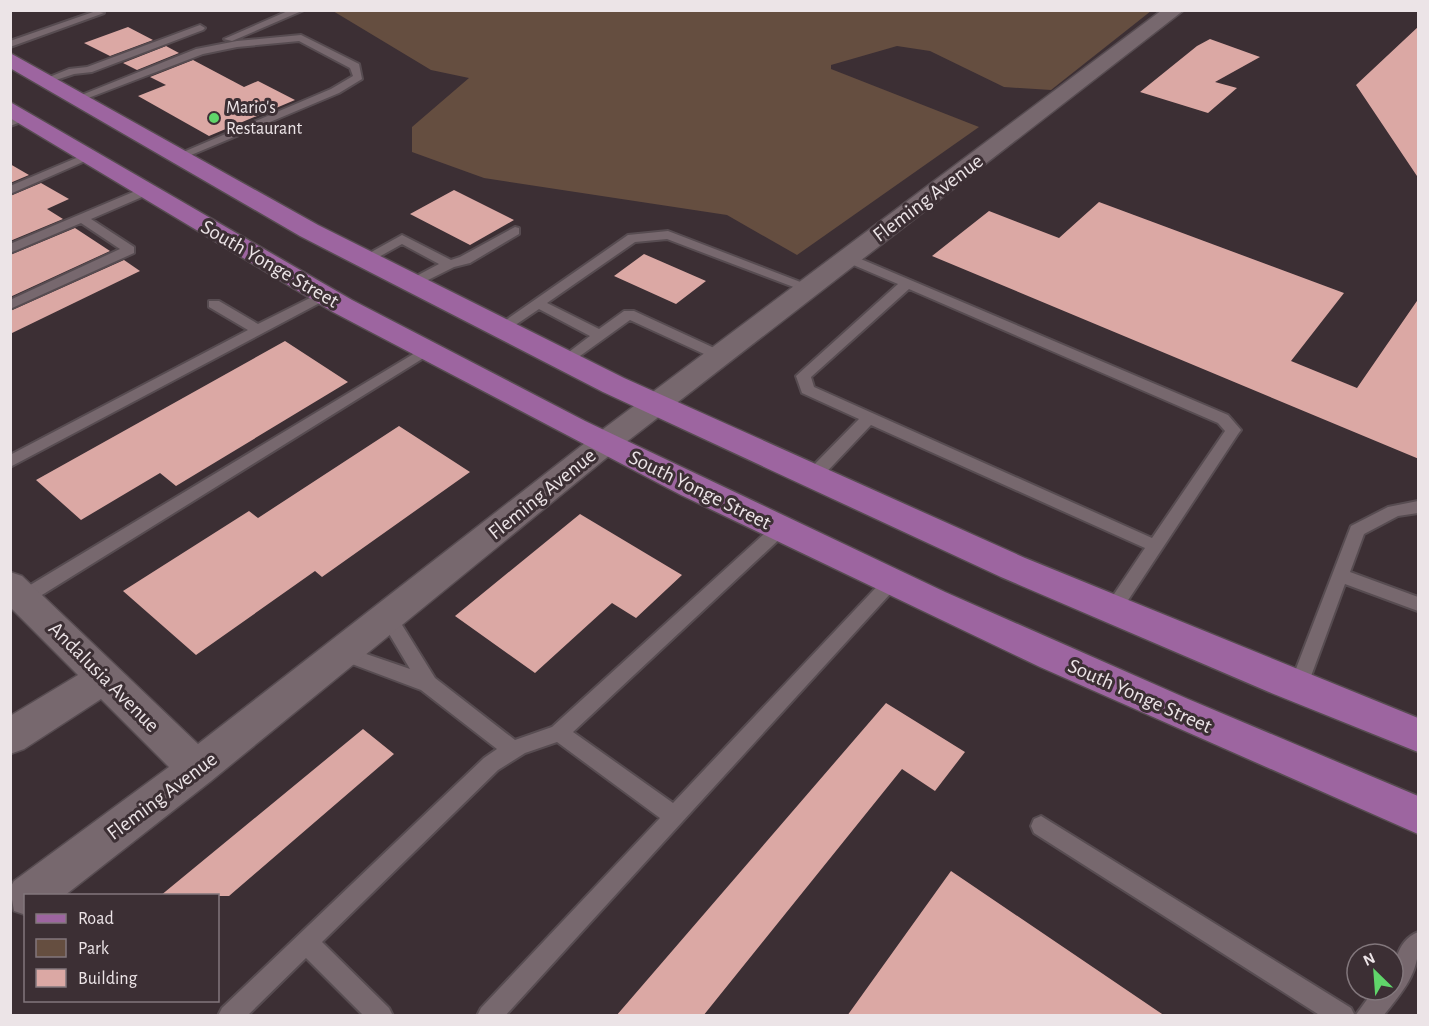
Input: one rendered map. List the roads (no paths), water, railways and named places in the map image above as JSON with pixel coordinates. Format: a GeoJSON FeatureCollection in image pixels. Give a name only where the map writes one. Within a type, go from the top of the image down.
{"type":"FeatureCollection","features":[{"type":"Feature","properties":{"kind":"main road","name":"South Yonge Street"},"geometry":{"type":"LineString","coordinates":[[10,59],[31,98],[88,156],[324,295],[425,351],[605,443],[892,582],[1228,735],[1419,815]]}},
{"type":"Feature","properties":{"kind":"main road","name":"South Yonge Street"},"geometry":{"type":"LineString","coordinates":[[31,98],[180,156],[363,260],[655,405],[812,477],[1113,609],[1419,735]]}},
{"type":"Feature","properties":{"kind":"street","name":"Fleming Avenue"},"geometry":{"type":"LineString","coordinates":[[31,894],[197,769],[605,443],[1175,10]]}},
{"type":"Feature","properties":{"kind":"street","name":"Andalusia Avenue"},"geometry":{"type":"LineString","coordinates":[[17,591],[197,769]]}},
{"type":"Feature","properties":{"kind":"street"},"geometry":{"type":"LineString","coordinates":[[10,737],[104,678]]}},
{"type":"Feature","properties":{"kind":"street","name":"Fleming Avenue"},"geometry":{"type":"LineString","coordinates":[[10,909],[24,899]]}},
{"type":"Feature","properties":{"kind":"lane"},"geometry":{"type":"LineString","coordinates":[[200,51],[300,10]]}},
{"type":"Feature","properties":{"kind":"lane"},"geometry":{"type":"LineString","coordinates":[[10,44],[99,13]]}},
{"type":"Feature","properties":{"kind":"lane"},"geometry":{"type":"LineString","coordinates":[[31,98],[73,71],[88,70],[200,28]]}},
{"type":"Feature","properties":{"kind":"lane"},"geometry":{"type":"LineString","coordinates":[[31,98],[200,51],[237,44],[301,38],[355,66],[358,77],[335,91],[180,156]]}},
{"type":"Feature","properties":{"kind":"lane"},"geometry":{"type":"LineString","coordinates":[[10,191],[88,156]]}},
{"type":"Feature","properties":{"kind":"lane"},"geometry":{"type":"LineString","coordinates":[[10,249],[145,191]]}},
{"type":"Feature","properties":{"kind":"lane"},"geometry":{"type":"LineString","coordinates":[[10,305],[129,250],[82,218]]}},
{"type":"Feature","properties":{"kind":"lane"},"geometry":{"type":"LineString","coordinates":[[412,284],[448,264],[465,260],[515,231]]}},
{"type":"Feature","properties":{"kind":"lane"},"geometry":{"type":"LineString","coordinates":[[500,329],[632,238],[668,235],[809,288]]}},
{"type":"Feature","properties":{"kind":"lane"},"geometry":{"type":"LineString","coordinates":[[363,260],[402,239],[448,264]]}},
{"type":"Feature","properties":{"kind":"lane"},"geometry":{"type":"LineString","coordinates":[[849,258],[1223,419],[1233,430],[1113,609]]}},
{"type":"Feature","properties":{"kind":"lane"},"geometry":{"type":"LineString","coordinates":[[907,283],[803,376],[807,390],[1155,546]]}},
{"type":"Feature","properties":{"kind":"lane"},"geometry":{"type":"LineString","coordinates":[[10,462],[324,295]]}},
{"type":"Feature","properties":{"kind":"lane"},"geometry":{"type":"LineString","coordinates":[[538,303],[601,336]]}},
{"type":"Feature","properties":{"kind":"lane"},"geometry":{"type":"LineString","coordinates":[[214,304],[258,330]]}},
{"type":"Feature","properties":{"kind":"lane"},"geometry":{"type":"LineString","coordinates":[[566,361],[629,314],[720,356]]}},
{"type":"Feature","properties":{"kind":"lane"},"geometry":{"type":"LineString","coordinates":[[17,591],[425,351]]}},
{"type":"Feature","properties":{"kind":"lane"},"geometry":{"type":"LineString","coordinates":[[812,477],[869,418]]}},
{"type":"Feature","properties":{"kind":"lane"},"geometry":{"type":"LineString","coordinates":[[1298,687],[1357,530],[1394,511],[1419,507]]}},
{"type":"Feature","properties":{"kind":"lane"},"geometry":{"type":"LineString","coordinates":[[231,1016],[491,764],[537,739],[559,734],[780,529]]}},
{"type":"Feature","properties":{"kind":"lane"},"geometry":{"type":"LineString","coordinates":[[1340,575],[1419,604]]}},
{"type":"Feature","properties":{"kind":"lane"},"geometry":{"type":"LineString","coordinates":[[489,1016],[892,582]]}},
{"type":"Feature","properties":{"kind":"lane"},"geometry":{"type":"LineString","coordinates":[[388,617],[428,684]]}},
{"type":"Feature","properties":{"kind":"lane"},"geometry":{"type":"LineString","coordinates":[[343,653],[428,684],[513,750]]}},
{"type":"Feature","properties":{"kind":"lane"},"geometry":{"type":"LineString","coordinates":[[559,734],[674,816]]}},
{"type":"Feature","properties":{"kind":"lane"},"geometry":{"type":"LineString","coordinates":[[1041,826],[1343,1016]]}},
{"type":"Feature","properties":{"kind":"lane"},"geometry":{"type":"LineString","coordinates":[[306,942],[381,1016]]}},
{"type":"Feature","properties":{"kind":"lane"},"geometry":{"type":"LineString","coordinates":[[1405,966],[1419,944]]}},
{"type":"Feature","properties":{"kind":"lane"},"geometry":{"type":"LineString","coordinates":[[1368,1016],[1379,1002]]}},
{"type":"Feature","properties":{"kind":"place","name":"Mario's Restaurant"},"geometry":{"type":"Point","coordinates":[214,118]}}]}
